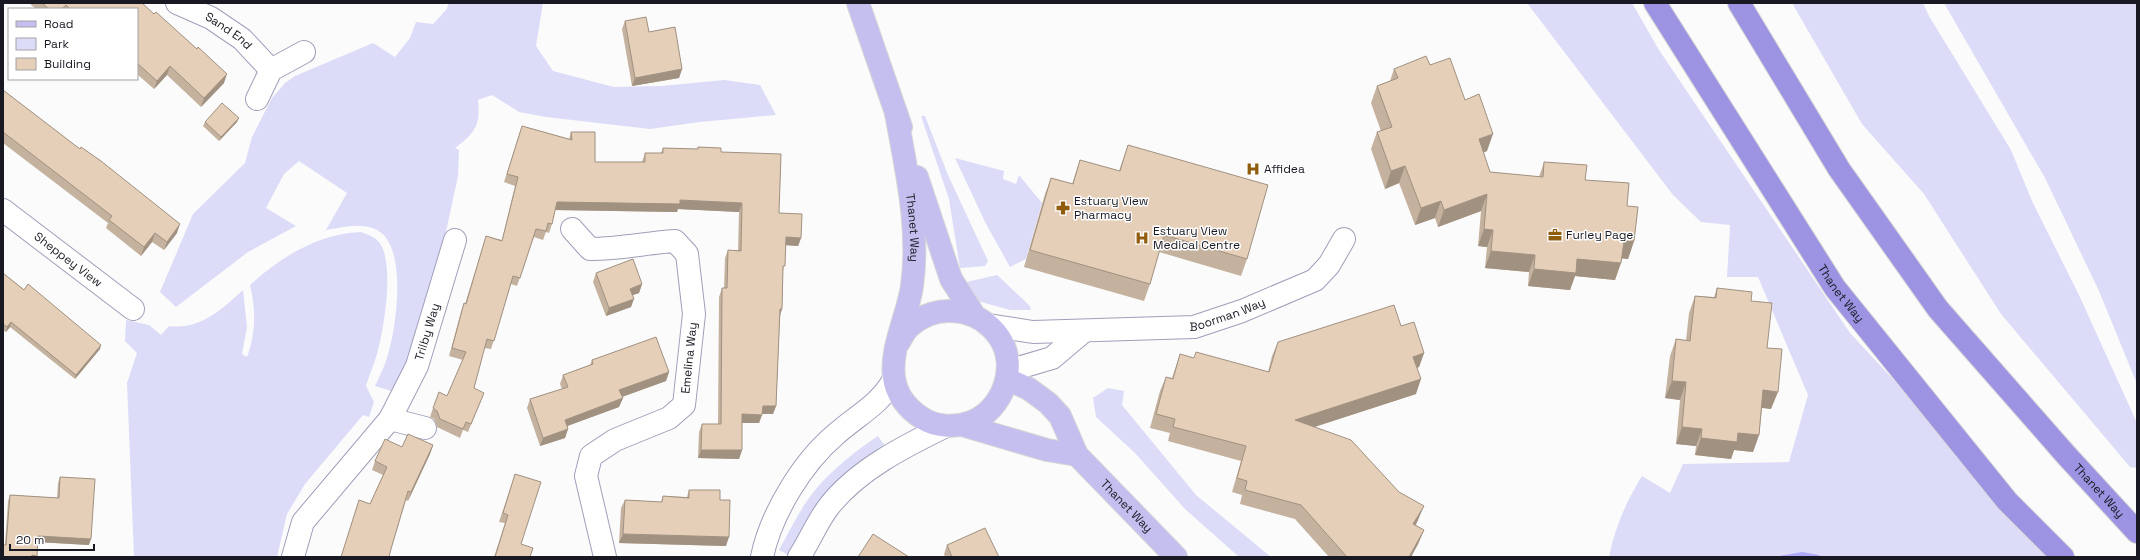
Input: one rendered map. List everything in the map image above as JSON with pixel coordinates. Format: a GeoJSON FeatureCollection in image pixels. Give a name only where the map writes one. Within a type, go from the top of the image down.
{"type":"FeatureCollection","features":[{"type":"Feature","properties":{"kind":"highway","name":"Thanet Way"},"geometry":{"type":"LineString","coordinates":[[1655,3],[1835,288],[2007,501],[2063,557]]}},
{"type":"Feature","properties":{"kind":"highway","name":"Thanet Way"},"geometry":{"type":"LineString","coordinates":[[1739,3],[1839,169],[1938,309],[2067,456],[2137,532]]}},
{"type":"Feature","properties":{"kind":"main road","name":"Thanet Way"},"geometry":{"type":"LineString","coordinates":[[858,3],[951,279],[981,320],[999,337],[1006,354],[1007,375],[1029,389],[1053,408],[1060,416],[1077,455],[1176,557]]}},
{"type":"Feature","properties":{"kind":"main road","name":"Thanet Way"},"geometry":{"type":"LineString","coordinates":[[896,113],[908,181],[914,239],[912,286],[899,342],[893,360],[894,378],[900,396],[912,411],[928,421],[954,426],[1047,450],[1077,455]]}},
{"type":"Feature","properties":{"kind":"main road","name":"Thanet Way"},"geometry":{"type":"LineString","coordinates":[[899,342],[914,324],[939,311],[957,311],[981,320]]}},
{"type":"Feature","properties":{"kind":"main road"},"geometry":{"type":"LineString","coordinates":[[954,426],[978,419],[991,409],[1002,395],[1007,375]]}},
{"type":"Feature","properties":{"kind":"street","name":"Sand End"},"geometry":{"type":"LineString","coordinates":[[177,3],[211,18],[242,39],[271,70]]}},
{"type":"Feature","properties":{"kind":"street"},"geometry":{"type":"LineString","coordinates":[[257,99],[271,70],[304,52]]}},
{"type":"Feature","properties":{"kind":"street","name":"Sheppey View"},"geometry":{"type":"LineString","coordinates":[[3,210],[133,310]]}},
{"type":"Feature","properties":{"kind":"street","name":"Emelina Way"},"geometry":{"type":"LineString","coordinates":[[572,229],[590,249],[616,249],[646,243],[675,242],[688,254],[694,314],[684,405],[669,418],[615,440],[591,456],[586,476],[605,557]]}},
{"type":"Feature","properties":{"kind":"street","name":"Boorman Way"},"geometry":{"type":"LineString","coordinates":[[981,320],[1033,332],[1084,331],[1108,328],[1194,327],[1242,311],[1316,280],[1329,265],[1344,239]]}},
{"type":"Feature","properties":{"kind":"street","name":"Trilby Way"},"geometry":{"type":"LineString","coordinates":[[293,557],[303,522],[390,419],[417,366],[455,240]]}},
{"type":"Feature","properties":{"kind":"street"},"geometry":{"type":"LineString","coordinates":[[1007,375],[1052,358],[1084,331]]}},
{"type":"Feature","properties":{"kind":"street"},"geometry":{"type":"LineString","coordinates":[[762,557],[767,540],[782,507],[804,469],[835,435],[882,397],[894,378]]}},
{"type":"Feature","properties":{"kind":"street"},"geometry":{"type":"LineString","coordinates":[[390,419],[425,428]]}},
{"type":"Feature","properties":{"kind":"street"},"geometry":{"type":"LineString","coordinates":[[799,557],[826,511],[851,484],[872,468],[954,426]]}},
{"type":"Feature","properties":{"kind":"green space"},"geometry":{"type":"Polygon","coordinates":[[[449,3],[543,3],[536,46],[553,71],[614,87],[661,86],[724,80],[760,85],[776,115],[700,122],[650,129],[546,117],[519,112],[492,95],[478,100],[479,109],[475,128],[467,138],[455,148],[459,150],[458,176],[444,241],[398,393],[375,386],[390,348],[396,311],[397,271],[393,254],[387,239],[377,230],[365,226],[352,226],[326,230],[347,193],[299,161],[284,174],[266,208],[296,226],[248,252],[176,307],[160,292],[193,214],[245,163],[252,137],[272,98],[285,83],[295,76],[373,43],[395,57],[410,38],[416,22],[433,24],[446,10],[449,3]]]}},
{"type":"Feature","properties":{"kind":"green space"},"geometry":{"type":"Polygon","coordinates":[[[1527,3],[1632,3],[1659,50],[1850,333],[2059,557],[1609,557],[1614,535],[1622,515],[1642,476],[1670,493],[1683,464],[1789,462],[1808,395],[1758,277],[1727,277],[1730,225],[1701,222],[1673,195],[1527,3]]]}},
{"type":"Feature","properties":{"kind":"green space"},"geometry":{"type":"Polygon","coordinates":[[[1792,3],[1923,3],[1929,16],[2011,150],[2032,201],[2079,295],[2137,423],[2137,468],[2130,467],[2001,314],[1924,194],[1862,124],[1792,3]]]}},
{"type":"Feature","properties":{"kind":"green space"},"geometry":{"type":"Polygon","coordinates":[[[1944,3],[2137,3],[2137,384],[2099,291],[2045,178],[1944,3]]]}},
{"type":"Feature","properties":{"kind":"green space"},"geometry":{"type":"Polygon","coordinates":[[[921,116],[925,116],[948,175],[988,261],[985,266],[960,268],[949,199],[921,116]]]}},
{"type":"Feature","properties":{"kind":"green space"},"geometry":{"type":"Polygon","coordinates":[[[955,158],[1004,171],[1003,179],[1016,184],[1019,175],[1042,203],[1026,259],[1010,267],[986,224],[955,158]]]}},
{"type":"Feature","properties":{"kind":"green space"},"geometry":{"type":"Polygon","coordinates":[[[361,232],[377,240],[381,245],[385,255],[387,268],[385,315],[377,354],[366,386],[374,402],[369,417],[363,415],[305,484],[287,514],[277,557],[134,557],[127,383],[137,353],[125,341],[126,320],[149,325],[161,335],[169,326],[191,325],[200,322],[227,305],[243,290],[247,327],[242,354],[247,357],[252,339],[254,321],[250,285],[262,274],[301,248],[330,237],[361,232]]]}},
{"type":"Feature","properties":{"kind":"green space"},"geometry":{"type":"Polygon","coordinates":[[[997,275],[1030,306],[1031,310],[1010,310],[974,300],[962,283],[997,275]]]}},
{"type":"Feature","properties":{"kind":"green space"},"geometry":{"type":"Polygon","coordinates":[[[1108,388],[1124,391],[1122,405],[1196,495],[1271,557],[1239,557],[1185,509],[1135,453],[1096,417],[1093,398],[1108,388]]]}},
{"type":"Feature","properties":{"kind":"green space"},"geometry":{"type":"Polygon","coordinates":[[[878,436],[887,449],[790,556],[779,550],[800,512],[818,486],[847,459],[878,436]]]}},
{"type":"Feature","properties":{"kind":"shaded area"},"geometry":{"type":"Polygon","coordinates":[[[1802,552],[1819,555],[1821,557],[1774,557],[1802,552]]]}},
{"type":"Feature","properties":{"kind":"building"},"geometry":{"type":"Polygon","coordinates":[[[42,3],[142,3],[154,14],[156,12],[197,49],[198,47],[227,74],[204,98],[170,66],[157,81],[138,64],[138,8],[69,8],[66,5],[63,8],[48,8],[42,3]]]}},
{"type":"Feature","properties":{"kind":"building"},"geometry":{"type":"Polygon","coordinates":[[[646,17],[649,32],[675,27],[682,69],[635,78],[625,21],[646,17]]]}},
{"type":"Feature","properties":{"kind":"building"},"geometry":{"type":"Polygon","coordinates":[[[1426,56],[1430,65],[1450,58],[1465,100],[1479,94],[1493,134],[1479,139],[1490,172],[1543,177],[1544,162],[1587,165],[1585,180],[1629,183],[1627,206],[1638,207],[1634,241],[1624,241],[1621,263],[1577,259],[1576,273],[1534,269],[1535,255],[1491,251],[1493,230],[1484,229],[1487,194],[1444,210],[1441,201],[1421,208],[1405,166],[1391,171],[1377,132],[1392,127],[1377,86],[1398,78],[1394,69],[1426,56]]]}},
{"type":"Feature","properties":{"kind":"building"},"geometry":{"type":"Polygon","coordinates":[[[3,90],[80,149],[81,147],[101,161],[180,224],[167,242],[155,233],[144,247],[109,220],[112,216],[3,132],[3,90]]]}},
{"type":"Feature","properties":{"kind":"building"},"geometry":{"type":"Polygon","coordinates":[[[222,103],[239,118],[221,137],[205,122],[222,103]]]}},
{"type":"Feature","properties":{"kind":"building"},"geometry":{"type":"Polygon","coordinates":[[[522,126],[572,140],[571,132],[595,132],[595,162],[645,162],[645,153],[663,153],[663,148],[721,148],[721,152],[781,154],[779,213],[802,214],[801,238],[786,237],[785,266],[783,266],[782,309],[780,309],[776,406],[763,406],[762,415],[742,414],[742,450],[701,450],[702,424],[721,424],[722,288],[727,288],[728,250],[741,251],[742,203],[680,200],[680,204],[557,202],[552,224],[548,223],[546,231],[536,229],[520,278],[513,276],[494,341],[487,339],[474,388],[484,393],[471,424],[466,422],[463,429],[440,419],[437,411],[433,408],[439,392],[447,396],[466,352],[452,348],[464,303],[466,304],[486,236],[502,241],[518,177],[507,174],[522,126]]]}},
{"type":"Feature","properties":{"kind":"building","name":"Estuary View Medical Centre"},"geometry":{"type":"Polygon","coordinates":[[[1128,145],[1268,185],[1247,259],[1164,235],[1150,284],[1030,250],[1051,178],[1073,184],[1080,160],[1120,171],[1128,145]]]}},
{"type":"Feature","properties":{"kind":"building"},"geometry":{"type":"Polygon","coordinates":[[[633,259],[642,284],[630,289],[634,299],[609,308],[596,273],[633,259]]]}},
{"type":"Feature","properties":{"kind":"building"},"geometry":{"type":"Polygon","coordinates":[[[3,273],[24,290],[28,284],[101,345],[76,375],[11,322],[7,327],[3,324],[3,273]]]}},
{"type":"Feature","properties":{"kind":"building"},"geometry":{"type":"Polygon","coordinates":[[[1717,288],[1752,292],[1751,301],[1772,303],[1767,348],[1782,349],[1778,392],[1763,390],[1759,435],[1738,433],[1737,442],[1701,438],[1702,429],[1682,427],[1686,382],[1672,381],[1676,339],[1690,341],[1695,296],[1716,298],[1717,288]]]}},
{"type":"Feature","properties":{"kind":"building"},"geometry":{"type":"Polygon","coordinates":[[[1394,305],[1401,326],[1414,322],[1424,353],[1413,357],[1421,379],[1295,420],[1351,440],[1399,492],[1424,506],[1413,524],[1424,530],[1409,557],[1347,557],[1301,505],[1245,490],[1247,481],[1237,478],[1246,446],[1173,427],[1175,419],[1156,414],[1166,377],[1173,379],[1180,354],[1194,358],[1196,352],[1269,372],[1278,342],[1394,305]]]}},
{"type":"Feature","properties":{"kind":"building"},"geometry":{"type":"Polygon","coordinates":[[[656,337],[669,372],[619,390],[623,398],[565,420],[568,429],[543,438],[530,399],[568,387],[563,375],[593,364],[592,360],[656,337]]]}},
{"type":"Feature","properties":{"kind":"building"},"geometry":{"type":"Polygon","coordinates":[[[408,434],[433,445],[411,492],[408,491],[389,557],[341,557],[359,500],[370,504],[387,467],[375,461],[385,439],[402,447],[408,434]]]}},
{"type":"Feature","properties":{"kind":"building"},"geometry":{"type":"Polygon","coordinates":[[[515,474],[541,482],[521,544],[533,548],[530,557],[495,557],[508,515],[503,513],[515,474]]]}},
{"type":"Feature","properties":{"kind":"building"},"geometry":{"type":"Polygon","coordinates":[[[60,477],[95,479],[91,539],[38,536],[37,556],[3,557],[3,545],[6,545],[10,495],[59,498],[60,477]]]}},
{"type":"Feature","properties":{"kind":"building"},"geometry":{"type":"Polygon","coordinates":[[[689,490],[720,490],[720,500],[730,500],[729,537],[623,534],[625,500],[662,502],[663,496],[689,498],[689,490]]]}},
{"type":"Feature","properties":{"kind":"building"},"geometry":{"type":"Polygon","coordinates":[[[985,528],[999,557],[952,557],[947,545],[985,528]]]}},
{"type":"Feature","properties":{"kind":"building"},"geometry":{"type":"Polygon","coordinates":[[[873,534],[909,557],[858,557],[873,534]]]}},
{"type":"Feature","properties":{"kind":"place","name":"Affidea"},"geometry":{"type":"Point","coordinates":[1253,169]}},
{"type":"Feature","properties":{"kind":"place","name":"Estuary View Pharmacy"},"geometry":{"type":"Point","coordinates":[1063,208]}},
{"type":"Feature","properties":{"kind":"place","name":"Furley Page"},"geometry":{"type":"Point","coordinates":[1555,235]}},
{"type":"Feature","properties":{"kind":"place","name":"Estuary View Medical Centre"},"geometry":{"type":"Point","coordinates":[1142,238]}}]}
